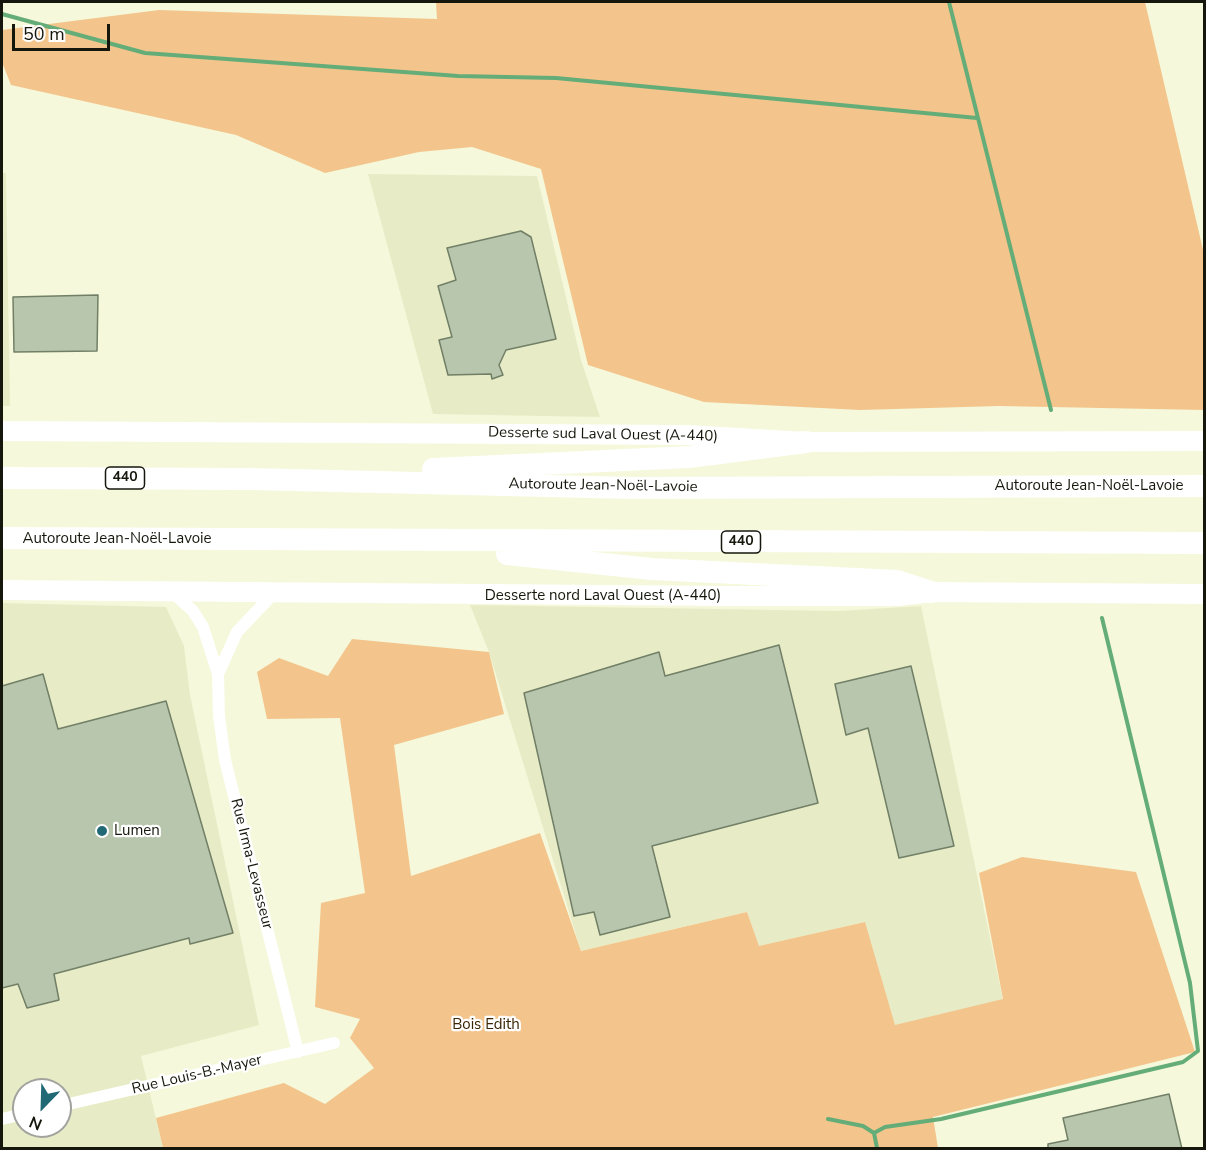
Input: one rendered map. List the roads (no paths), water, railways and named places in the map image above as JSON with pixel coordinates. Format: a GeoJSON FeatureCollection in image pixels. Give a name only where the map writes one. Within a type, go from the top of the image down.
{"type":"FeatureCollection","features":[{"type":"Feature","properties":{"kind":"highway"},"geometry":{"type":"LineString","coordinates":[[249,478],[689,457],[806,442]]}},
{"type":"Feature","properties":{"kind":"highway","name":"Autoroute Jean-Noël-Lavoie"},"geometry":{"type":"LineString","coordinates":[[2,478],[249,478],[633,488],[1204,486]]}},
{"type":"Feature","properties":{"kind":"highway","name":"Autoroute Jean-Noël-Lavoie"},"geometry":{"type":"LineString","coordinates":[[2,538],[1204,543]]}},
{"type":"Feature","properties":{"kind":"highway"},"geometry":{"type":"LineString","coordinates":[[386,540],[652,569],[897,581],[931,592]]}},
{"type":"Feature","properties":{"kind":"main road","name":"Desserte sud Laval Ouest (A-440)"},"geometry":{"type":"LineString","coordinates":[[2,431],[689,435],[806,442],[1204,441]]}},
{"type":"Feature","properties":{"kind":"main road","name":"Desserte nord Laval Ouest (A-440)"},"geometry":{"type":"LineString","coordinates":[[2,590],[273,594],[860,596],[931,592],[1204,594]]}},
{"type":"Feature","properties":{"kind":"street","name":"Rue Irma-Levasseur"},"geometry":{"type":"LineString","coordinates":[[173,593],[193,611],[203,627],[218,674],[219,716],[225,760],[298,1052]]}},
{"type":"Feature","properties":{"kind":"street","name":"Rue Irma-Levasseur"},"geometry":{"type":"LineString","coordinates":[[218,674],[237,632],[273,594]]}},
{"type":"Feature","properties":{"kind":"street","name":"Rue Louis-B.-Mayer"},"geometry":{"type":"LineString","coordinates":[[72,1103],[334,1043]]}},
{"type":"Feature","properties":{"kind":"waterway"},"geometry":{"type":"LineString","coordinates":[[949,2],[1051,410]]}},
{"type":"Feature","properties":{"kind":"waterway"},"geometry":{"type":"LineString","coordinates":[[2,14],[145,53],[458,76],[556,78],[977,118]]}},
{"type":"Feature","properties":{"kind":"waterway"},"geometry":{"type":"LineString","coordinates":[[877,1148],[874,1133],[885,1127],[941,1119],[1183,1062],[1198,1051],[1190,983],[1102,618]]}},
{"type":"Feature","properties":{"kind":"waterway"},"geometry":{"type":"LineString","coordinates":[[828,1119],[863,1126],[874,1133]]}},
{"type":"Feature","properties":{"kind":"place","name":"Lumen"},"geometry":{"type":"Point","coordinates":[102,831]}},
{"type":"Feature","properties":{"kind":"park label","name":"Bois Edith"},"geometry":{"type":"Point","coordinates":[486,1025]}}]}
